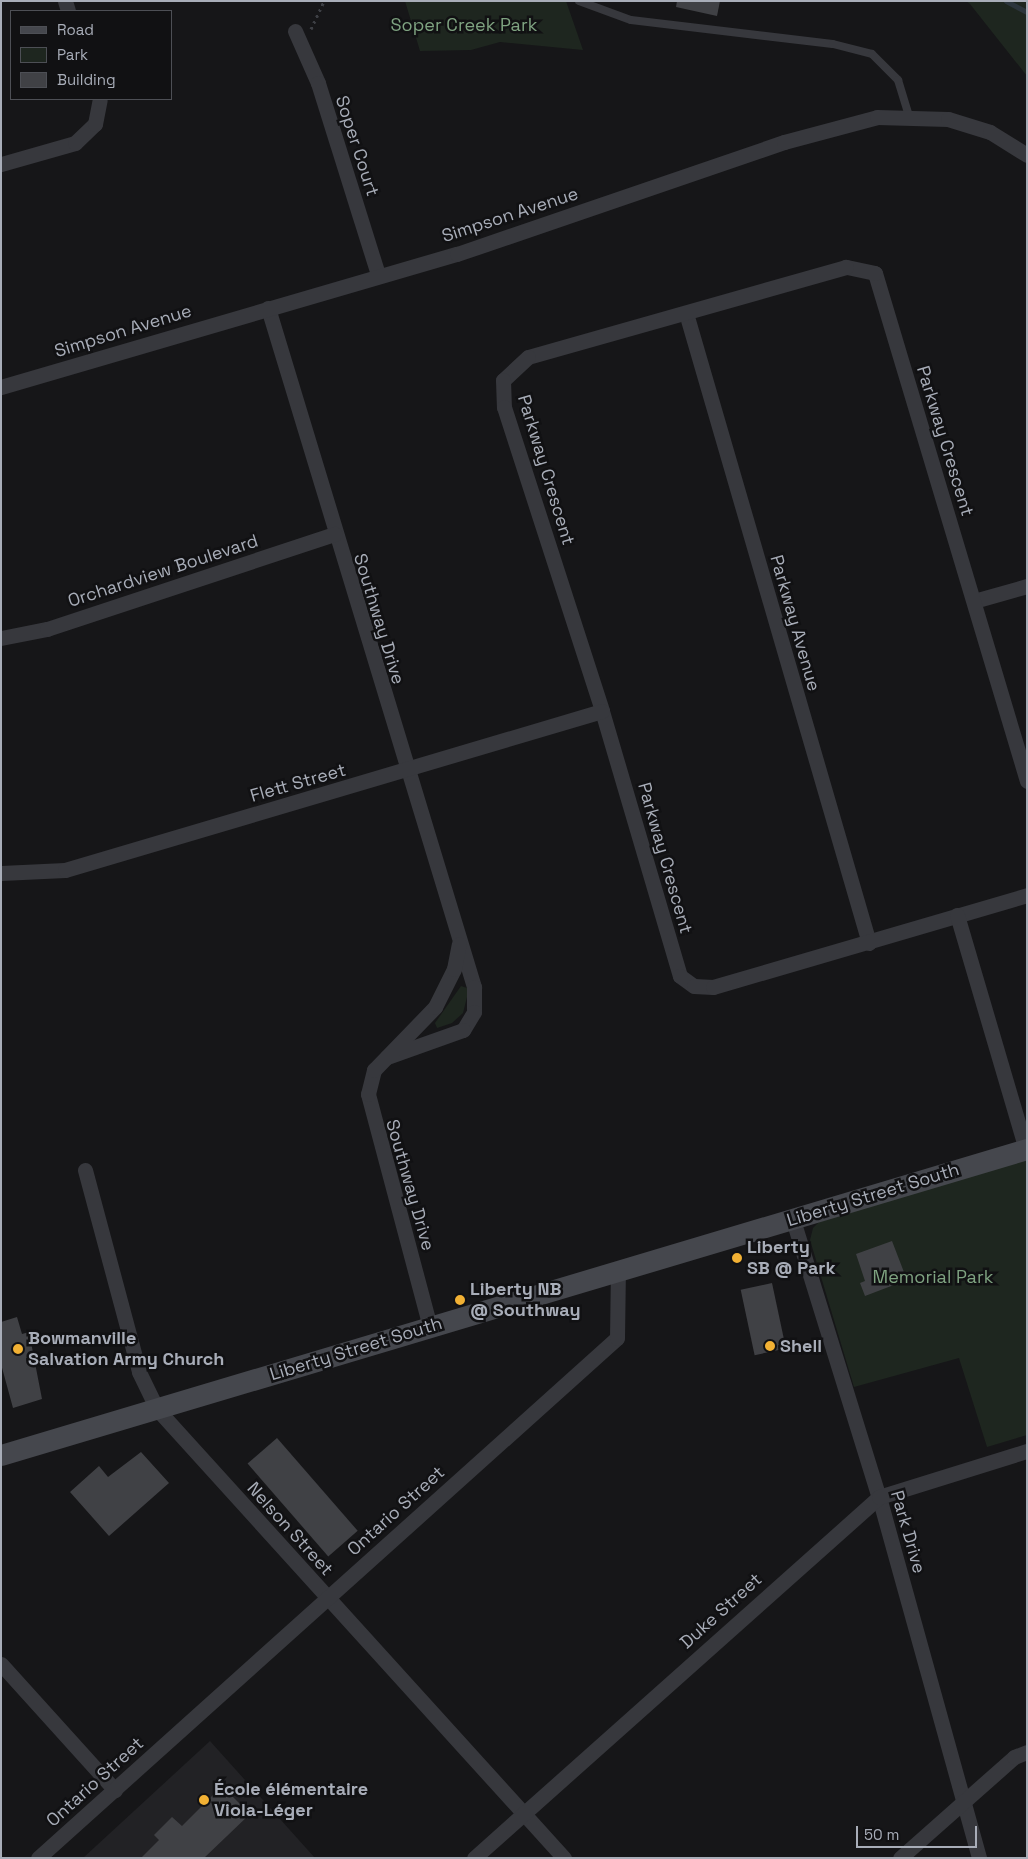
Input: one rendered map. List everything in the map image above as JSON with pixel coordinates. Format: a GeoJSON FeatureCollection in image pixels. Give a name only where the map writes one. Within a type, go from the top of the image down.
{"type":"FeatureCollection","features":[{"type":"Feature","properties":{"kind":"main road","name":"Liberty Street South"},"geometry":{"type":"LineString","coordinates":[[1,1455],[1026,1150]]}},
{"type":"Feature","properties":{"kind":"street","name":"Soper Court"},"geometry":{"type":"LineString","coordinates":[[295,31],[378,274]]}},
{"type":"Feature","properties":{"kind":"street"},"geometry":{"type":"LineString","coordinates":[[1,164],[75,143],[95,124],[100,100]]}},
{"type":"Feature","properties":{"kind":"street","name":"Simpson Avenue"},"geometry":{"type":"LineString","coordinates":[[1,387],[378,274],[457,254],[784,142],[877,117],[910,115],[948,120],[990,132],[1027,155]]}},
{"type":"Feature","properties":{"kind":"street","name":"Parkway Crescent"},"geometry":{"type":"LineString","coordinates":[[1027,781],[875,273],[846,267],[528,357],[503,380],[504,407],[602,711],[680,976],[694,986],[713,987],[868,944],[957,915],[1027,896]]}},
{"type":"Feature","properties":{"kind":"street","name":"Southway Drive"},"geometry":{"type":"LineString","coordinates":[[268,308],[406,769],[474,987],[470,1023],[456,1035],[387,1057]]}},
{"type":"Feature","properties":{"kind":"street","name":"Parkway Avenue"},"geometry":{"type":"LineString","coordinates":[[686,313],[868,944]]}},
{"type":"Feature","properties":{"kind":"street","name":"Orchardview Boulevard"},"geometry":{"type":"LineString","coordinates":[[1,638],[47,629],[335,534]]}},
{"type":"Feature","properties":{"kind":"street"},"geometry":{"type":"LineString","coordinates":[[974,601],[1027,586]]}},
{"type":"Feature","properties":{"kind":"street","name":"Flett Street"},"geometry":{"type":"LineString","coordinates":[[1,873],[65,870],[602,711]]}},
{"type":"Feature","properties":{"kind":"street"},"geometry":{"type":"LineString","coordinates":[[957,915],[1026,1150]]}},
{"type":"Feature","properties":{"kind":"street","name":"Southway Drive"},"geometry":{"type":"LineString","coordinates":[[430,1327],[369,1109],[369,1082],[387,1057],[435,1007],[454,969],[460,940]]}},
{"type":"Feature","properties":{"kind":"street","name":"Nelson Street"},"geometry":{"type":"LineString","coordinates":[[85,1170],[139,1372],[157,1409],[564,1858]]}},
{"type":"Feature","properties":{"kind":"street","name":"Park Drive"},"geometry":{"type":"LineString","coordinates":[[793,1220],[879,1497],[979,1858]]}},
{"type":"Feature","properties":{"kind":"street","name":"Ontario Street"},"geometry":{"type":"LineString","coordinates":[[38,1858],[617,1338],[618,1270]]}},
{"type":"Feature","properties":{"kind":"street","name":"Duke Street"},"geometry":{"type":"LineString","coordinates":[[474,1858],[879,1497],[1027,1451]]}},
{"type":"Feature","properties":{"kind":"street"},"geometry":{"type":"LineString","coordinates":[[1,1664],[115,1790]]}},
{"type":"Feature","properties":{"kind":"street"},"geometry":{"type":"LineString","coordinates":[[900,1858],[1014,1757],[1027,1752]]}},
{"type":"Feature","properties":{"kind":"lane"},"geometry":{"type":"LineString","coordinates":[[579,1],[631,20],[833,44],[872,54],[898,80],[910,115]]}},
{"type":"Feature","properties":{"kind":"path"},"geometry":{"type":"LineString","coordinates":[[302,47],[324,1]]}},
{"type":"Feature","properties":{"kind":"shaded area","name":"École élémentaire Viola-Léger"},"geometry":{"type":"Polygon","coordinates":[[[210,1741],[315,1858],[83,1858],[210,1741]]]}},
{"type":"Feature","properties":{"kind":"green space","name":"Soper Creek Park"},"geometry":{"type":"Polygon","coordinates":[[[405,1],[566,1],[583,50],[500,42],[471,50],[420,51],[405,1]]]}},
{"type":"Feature","properties":{"kind":"green space"},"geometry":{"type":"Polygon","coordinates":[[[966,1],[1027,1],[1027,76],[970,4],[966,1]]]}},
{"type":"Feature","properties":{"kind":"green space"},"geometry":{"type":"Polygon","coordinates":[[[461,986],[467,988],[463,1013],[452,1023],[437,1028],[435,1023],[461,986]]]}},
{"type":"Feature","properties":{"kind":"green space","name":"Memorial Park"},"geometry":{"type":"Polygon","coordinates":[[[1027,1158],[1027,1435],[987,1447],[959,1358],[854,1387],[810,1240],[813,1228],[819,1222],[1027,1158]]]}},
{"type":"Feature","properties":{"kind":"building"},"geometry":{"type":"Polygon","coordinates":[[[677,1],[720,1],[717,16],[676,7],[677,1]]]}},
{"type":"Feature","properties":{"kind":"building"},"geometry":{"type":"Polygon","coordinates":[[[892,1241],[907,1280],[865,1296],[860,1283],[865,1281],[856,1254],[892,1241]]]}},
{"type":"Feature","properties":{"kind":"building"},"geometry":{"type":"Polygon","coordinates":[[[772,1283],[786,1349],[755,1355],[741,1290],[772,1283]]]}},
{"type":"Feature","properties":{"kind":"building","name":"Bowmanville Salvation Army Church"},"geometry":{"type":"Polygon","coordinates":[[[17,1317],[22,1334],[29,1332],[42,1399],[13,1408],[1,1364],[1,1322],[17,1317]]]}},
{"type":"Feature","properties":{"kind":"building"},"geometry":{"type":"Polygon","coordinates":[[[277,1438],[358,1531],[328,1556],[248,1464],[277,1438]]]}},
{"type":"Feature","properties":{"kind":"building"},"geometry":{"type":"Polygon","coordinates":[[[141,1452],[169,1483],[109,1536],[70,1492],[99,1466],[108,1477],[141,1452]]]}},
{"type":"Feature","properties":{"kind":"building"},"geometry":{"type":"Polygon","coordinates":[[[222,1786],[250,1814],[204,1858],[141,1858],[159,1840],[154,1835],[172,1817],[182,1826],[222,1786]]]}},
{"type":"Feature","properties":{"kind":"waterway"},"geometry":{"type":"LineString","coordinates":[[1006,1],[1027,12]]}},
{"type":"Feature","properties":{"kind":"place","name":"Liberty SB @ Park"},"geometry":{"type":"Point","coordinates":[737,1258]}},
{"type":"Feature","properties":{"kind":"place","name":"Liberty NB @ Southway"},"geometry":{"type":"Point","coordinates":[460,1300]}},
{"type":"Feature","properties":{"kind":"place","name":"Shell"},"geometry":{"type":"Point","coordinates":[770,1346]}},
{"type":"Feature","properties":{"kind":"place","name":"Bowmanville Salvation Army Church"},"geometry":{"type":"Point","coordinates":[18,1349]}},
{"type":"Feature","properties":{"kind":"place","name":"École élémentaire Viola-Léger"},"geometry":{"type":"Point","coordinates":[204,1800]}}]}
